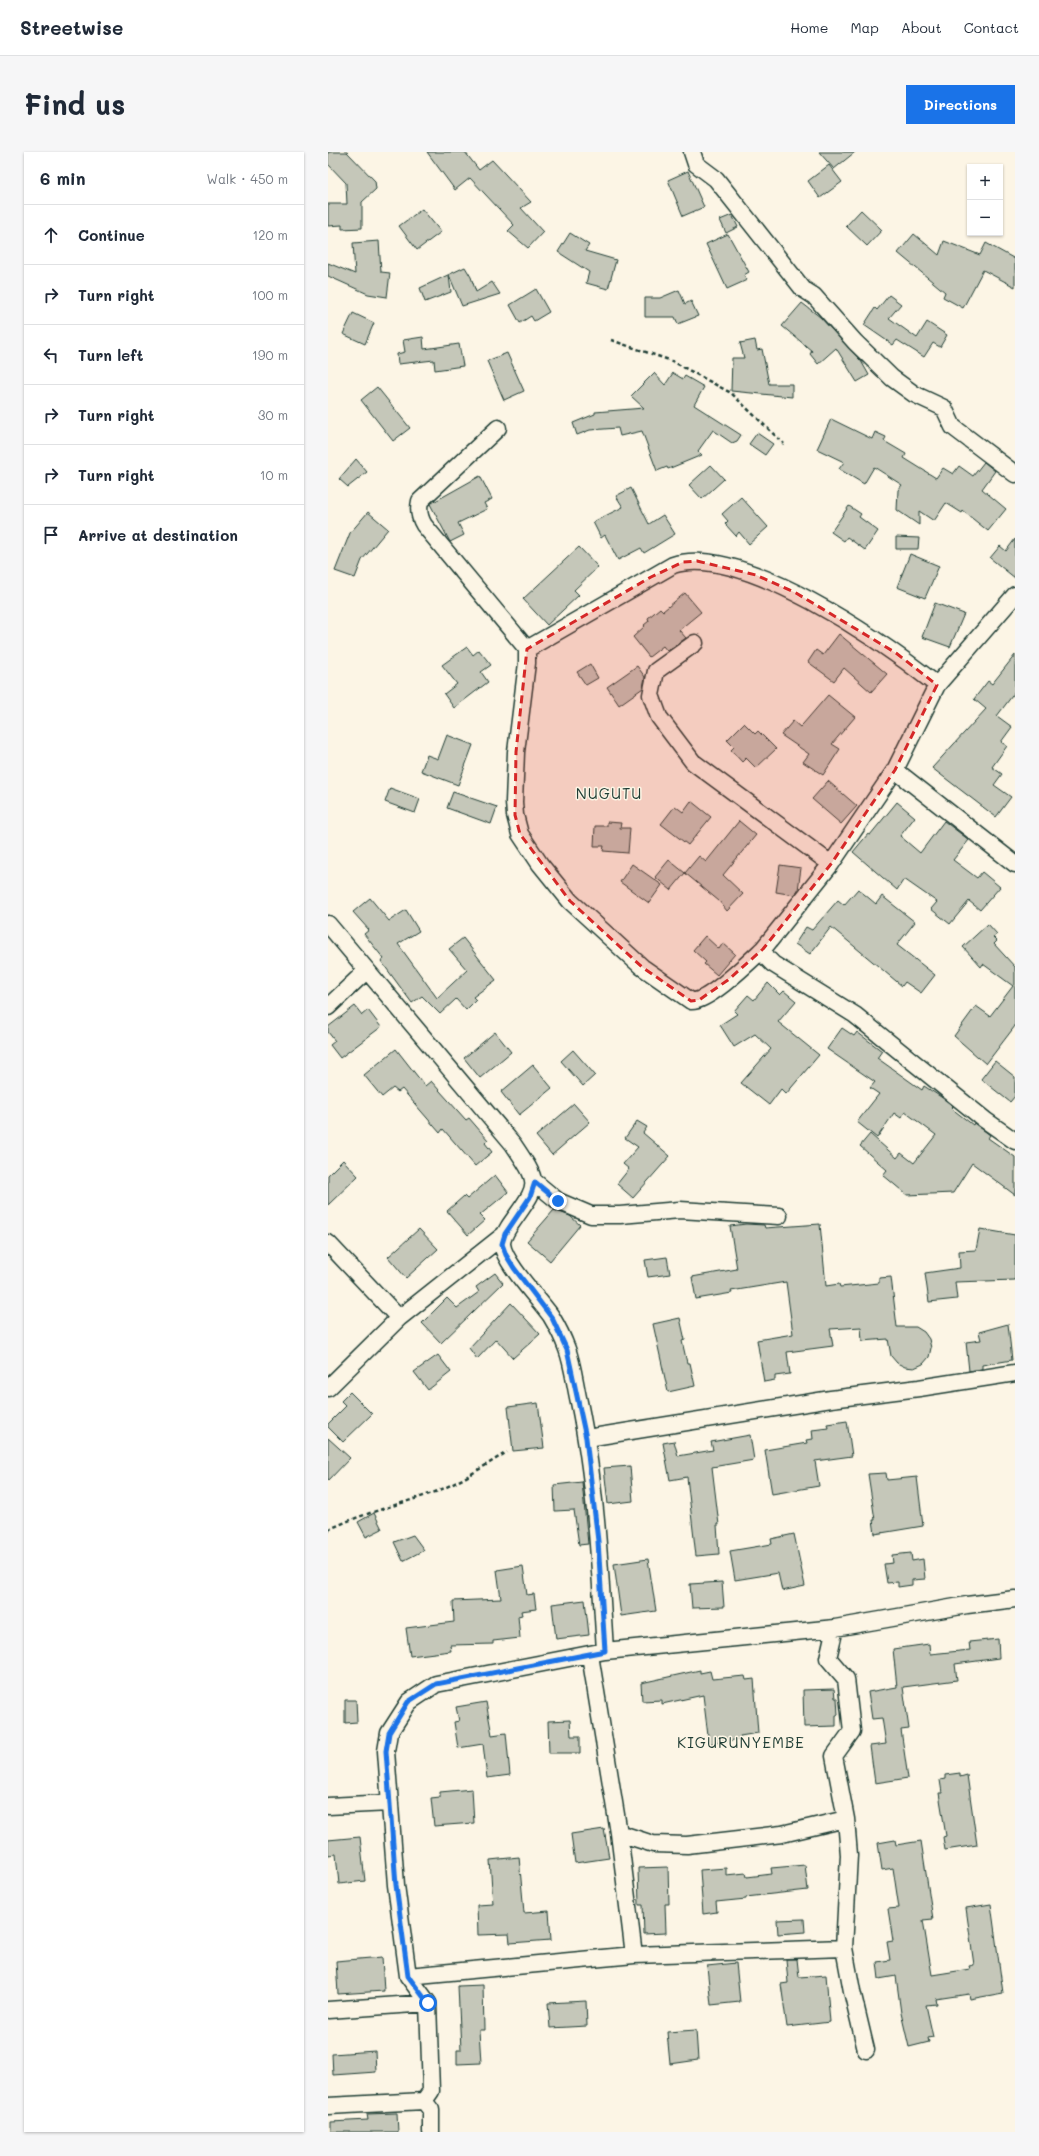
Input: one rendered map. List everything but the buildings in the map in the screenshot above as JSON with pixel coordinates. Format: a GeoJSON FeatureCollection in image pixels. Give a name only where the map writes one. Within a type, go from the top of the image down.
{"type":"FeatureCollection","features":[{"type":"Feature","properties":{"kind":"street"},"geometry":{"type":"LineString","coordinates":[[692,152],[696,164],[716,179],[803,289],[814,296],[855,342],[903,388],[944,408],[953,427],[1015,474]]}},
{"type":"Feature","properties":{"kind":"street"},"geometry":{"type":"LineString","coordinates":[[498,428],[420,501],[418,511],[420,519],[424,525],[527,649],[527,663],[516,752],[514,802],[515,815],[520,834],[540,864],[570,901],[642,967],[691,1001],[699,1000],[728,980],[764,949],[831,864],[895,770],[937,685],[1012,603]]}},
{"type":"Feature","properties":{"kind":"street"},"geometry":{"type":"LineString","coordinates":[[527,649],[674,565],[683,562],[697,561],[756,575],[796,593],[896,653],[937,685]]}},
{"type":"Feature","properties":{"kind":"street"},"geometry":{"type":"LineString","coordinates":[[695,643],[656,670],[651,695],[659,717],[693,762],[831,864]]}},
{"type":"Feature","properties":{"kind":"street"},"geometry":{"type":"LineString","coordinates":[[895,770],[1015,864]]}},
{"type":"Feature","properties":{"kind":"street"},"geometry":{"type":"LineString","coordinates":[[328,924],[513,1144],[531,1171],[535,1182],[558,1201],[591,1215],[620,1215],[680,1210],[779,1216]]}},
{"type":"Feature","properties":{"kind":"street"},"geometry":{"type":"LineString","coordinates":[[764,949],[767,958],[774,964],[855,1015],[985,1120],[1015,1141]]}},
{"type":"Feature","properties":{"kind":"street"},"geometry":{"type":"LineString","coordinates":[[328,1007],[367,970]]}},
{"type":"Feature","properties":{"kind":"street"},"geometry":{"type":"LineString","coordinates":[[535,1182],[530,1197],[505,1234],[502,1244],[506,1255],[552,1318],[567,1350],[586,1438],[598,1541],[598,1653],[634,1955]]}},
{"type":"Feature","properties":{"kind":"street"},"geometry":{"type":"LineString","coordinates":[[328,1388],[399,1318],[454,1272],[505,1234]]}},
{"type":"Feature","properties":{"kind":"street"},"geometry":{"type":"LineString","coordinates":[[328,1243],[399,1318]]}},
{"type":"Feature","properties":{"kind":"street"},"geometry":{"type":"LineString","coordinates":[[586,1438],[824,1400],[920,1388],[1015,1373]]}},
{"type":"Feature","properties":{"kind":"street"},"geometry":{"type":"LineString","coordinates":[[424,2101],[431,2090],[428,2003],[408,1976],[396,1885],[386,1751],[389,1733],[408,1702],[422,1691],[444,1682],[598,1653],[835,1628],[967,1605],[1015,1599]]}},
{"type":"Feature","properties":{"kind":"street"},"geometry":{"type":"LineString","coordinates":[[835,1628],[828,1658],[846,1679],[852,1731],[834,1756],[846,1819],[849,1855],[844,1948],[852,1991],[866,2050]]}},
{"type":"Feature","properties":{"kind":"street"},"geometry":{"type":"LineString","coordinates":[[328,1806],[390,1803]]}},
{"type":"Feature","properties":{"kind":"street"},"geometry":{"type":"LineString","coordinates":[[619,1833],[654,1844],[687,1845],[782,1834],[846,1819]]}},
{"type":"Feature","properties":{"kind":"street"},"geometry":{"type":"LineString","coordinates":[[408,1976],[634,1955],[844,1948]]}},
{"type":"Feature","properties":{"kind":"street"},"geometry":{"type":"LineString","coordinates":[[328,2010],[428,2003]]}},
{"type":"Feature","properties":{"kind":"street"},"geometry":{"type":"LineString","coordinates":[[328,2106],[424,2101]]}},
{"type":"Feature","properties":{"kind":"street"},"geometry":{"type":"LineString","coordinates":[[424,2101],[431,2110],[431,2132]]}},
{"type":"Feature","properties":{"kind":"path"},"geometry":{"type":"LineString","coordinates":[[611,340],[672,361],[731,393],[784,444]]}},
{"type":"Feature","properties":{"kind":"path"},"geometry":{"type":"LineString","coordinates":[[328,1530],[357,1517],[434,1492],[461,1481],[507,1452]]}},
{"type":"Feature","properties":{"kind":"highlighted area"},"geometry":{"type":"Polygon","coordinates":[[[697,561],[756,575],[796,593],[896,653],[937,685],[895,770],[831,864],[763,949],[728,980],[699,1000],[691,1001],[642,967],[570,901],[520,834],[515,815],[516,752],[527,649],[651,577],[683,562],[697,561]]]}},
{"type":"Feature","properties":{"kind":"district","name":"NUGUTU"},"geometry":{"type":"Point","coordinates":[609,793]}},
{"type":"Feature","properties":{"kind":"district","name":"KIGURUNYEMBE"},"geometry":{"type":"Point","coordinates":[741,1742]}},
{"type":"Feature","properties":{"kind":"route"},"geometry":{"type":"LineString","coordinates":[[428,2003],[408,1976],[396,1885],[386,1751],[389,1733],[408,1702],[422,1691],[436,1684],[605,1651],[598,1541],[586,1438],[567,1350],[552,1318],[514,1268],[506,1255],[502,1244],[505,1234],[530,1197],[535,1182],[558,1201]]}}]}
